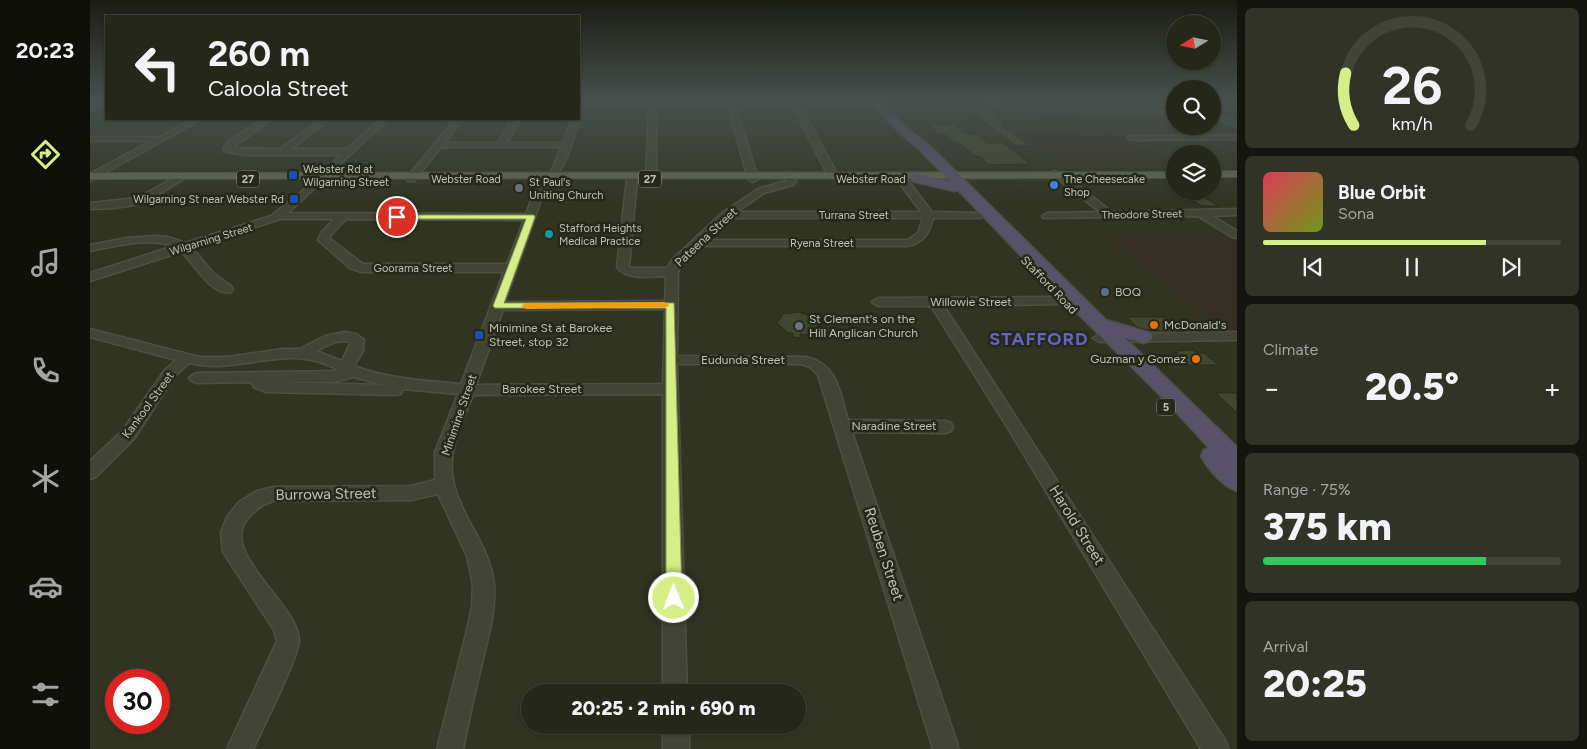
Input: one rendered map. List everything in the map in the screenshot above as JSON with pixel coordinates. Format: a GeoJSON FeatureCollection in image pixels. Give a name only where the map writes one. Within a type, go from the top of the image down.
{"type":"FeatureCollection","features":[{"type":"Feature","properties":{"kind":"highway","name":"Stafford Road"},"geometry":{"type":"LineString","coordinates":[[906,135],[909,140],[950,178],[1107,337],[1237,481]]}},
{"type":"Feature","properties":{"kind":"highway","name":"Stafford Road"},"geometry":{"type":"LineString","coordinates":[[910,135],[916,139],[981,215],[1065,302],[1142,365],[1237,462]]}},
{"type":"Feature","properties":{"kind":"highway"},"geometry":{"type":"LineString","coordinates":[[919,177],[950,178]]}},
{"type":"Feature","properties":{"kind":"highway"},"geometry":{"type":"LineString","coordinates":[[919,177],[950,178],[969,184],[981,178]]}},
{"type":"Feature","properties":{"kind":"highway"},"geometry":{"type":"LineString","coordinates":[[1107,337],[1120,332],[1149,340],[1142,365]]}},
{"type":"Feature","properties":{"kind":"main road","name":"Webster Road"},"geometry":{"type":"LineString","coordinates":[[556,174],[632,179],[752,177]]}},
{"type":"Feature","properties":{"kind":"main road","name":"Webster Road"},"geometry":{"type":"LineString","coordinates":[[91,177],[412,178],[556,174],[919,177]]}},
{"type":"Feature","properties":{"kind":"main road"},"geometry":{"type":"LineString","coordinates":[[1221,174],[1237,174]]}},
{"type":"Feature","properties":{"kind":"main road","name":"Webster Road"},"geometry":{"type":"LineString","coordinates":[[790,177],[833,175],[919,177]]}},
{"type":"Feature","properties":{"kind":"main road"},"geometry":{"type":"LineString","coordinates":[[981,178],[1166,175]]}},
{"type":"Feature","properties":{"kind":"main road"},"geometry":{"type":"LineString","coordinates":[[950,178],[1057,176]]}},
{"type":"Feature","properties":{"kind":"street"},"geometry":{"type":"LineString","coordinates":[[91,177],[168,135]]}},
{"type":"Feature","properties":{"kind":"street"},"geometry":{"type":"LineString","coordinates":[[243,135],[231,143],[227,149],[237,152],[348,152]]}},
{"type":"Feature","properties":{"kind":"street"},"geometry":{"type":"LineString","coordinates":[[282,152],[305,135]]}},
{"type":"Feature","properties":{"kind":"street","name":"Wilgarning Street"},"geometry":{"type":"LineString","coordinates":[[90,278],[261,224],[278,216],[367,135]]}},
{"type":"Feature","properties":{"kind":"street"},"geometry":{"type":"LineString","coordinates":[[412,178],[446,135]]}},
{"type":"Feature","properties":{"kind":"street"},"geometry":{"type":"LineString","coordinates":[[501,145],[507,135]]}},
{"type":"Feature","properties":{"kind":"street","name":"Minimine Street"},"geometry":{"type":"LineString","coordinates":[[450,749],[479,626],[483,588],[480,562],[474,545],[451,506],[444,485],[442,469],[444,452],[543,182],[556,174],[569,135]]}},
{"type":"Feature","properties":{"kind":"street"},"geometry":{"type":"LineString","coordinates":[[651,176],[652,135]]}},
{"type":"Feature","properties":{"kind":"street"},"geometry":{"type":"LineString","coordinates":[[740,135],[752,177]]}},
{"type":"Feature","properties":{"kind":"street"},"geometry":{"type":"LineString","coordinates":[[811,135],[833,175]]}},
{"type":"Feature","properties":{"kind":"street"},"geometry":{"type":"LineString","coordinates":[[1131,138],[1237,137]]}},
{"type":"Feature","properties":{"kind":"street"},"geometry":{"type":"LineString","coordinates":[[90,139],[160,139]]}},
{"type":"Feature","properties":{"kind":"street"},"geometry":{"type":"LineString","coordinates":[[438,145],[566,145]]}},
{"type":"Feature","properties":{"kind":"street"},"geometry":{"type":"LineString","coordinates":[[1057,176],[1109,214]]}},
{"type":"Feature","properties":{"kind":"street","name":"Pateena Street"},"geometry":{"type":"LineString","coordinates":[[675,684],[670,360],[672,272],[676,262],[726,215],[756,194],[788,184],[791,182],[790,177]]}},
{"type":"Feature","properties":{"kind":"street"},"geometry":{"type":"LineString","coordinates":[[90,206],[116,206],[140,202],[179,178]]}},
{"type":"Feature","properties":{"kind":"street"},"geometry":{"type":"LineString","coordinates":[[901,178],[929,215]]}},
{"type":"Feature","properties":{"kind":"street"},"geometry":{"type":"LineString","coordinates":[[632,179],[623,267],[630,272],[672,272]]}},
{"type":"Feature","properties":{"kind":"street","name":"Theodore Street"},"geometry":{"type":"LineString","coordinates":[[1047,216],[1237,212]]}},
{"type":"Feature","properties":{"kind":"street"},"geometry":{"type":"LineString","coordinates":[[1202,213],[1236,235]]}},
{"type":"Feature","properties":{"kind":"street","name":"Turrana Street"},"geometry":{"type":"LineString","coordinates":[[726,215],[981,215]]}},
{"type":"Feature","properties":{"kind":"street","name":"Ryena Street"},"geometry":{"type":"LineString","coordinates":[[696,243],[908,243],[922,238],[929,215]]}},
{"type":"Feature","properties":{"kind":"street"},"geometry":{"type":"LineString","coordinates":[[278,216],[531,217]]}},
{"type":"Feature","properties":{"kind":"street","name":"Goorama Street"},"geometry":{"type":"LineString","coordinates":[[342,217],[325,236],[324,240],[357,267],[512,268]]}},
{"type":"Feature","properties":{"kind":"street"},"geometry":{"type":"LineString","coordinates":[[90,248],[144,238],[173,242],[184,247],[210,280],[227,289]]}},
{"type":"Feature","properties":{"kind":"street","name":"Willowie Street"},"geometry":{"type":"LineString","coordinates":[[878,302],[1065,302]]}},
{"type":"Feature","properties":{"kind":"street","name":"Harold Street"},"geometry":{"type":"LineString","coordinates":[[935,302],[1012,421],[1216,749]]}},
{"type":"Feature","properties":{"kind":"street"},"geometry":{"type":"LineString","coordinates":[[498,306],[671,305]]}},
{"type":"Feature","properties":{"kind":"street"},"geometry":{"type":"LineString","coordinates":[[1149,340],[1237,336]]}},
{"type":"Feature","properties":{"kind":"street","name":"Barokee Street"},"geometry":{"type":"LineString","coordinates":[[304,353],[320,344],[341,338],[354,337],[358,344],[351,360],[350,370]]}},
{"type":"Feature","properties":{"kind":"street"},"geometry":{"type":"LineString","coordinates":[[1107,337],[1237,343]]}},
{"type":"Feature","properties":{"kind":"street","name":"Barokee Street"},"geometry":{"type":"LineString","coordinates":[[94,338],[185,359],[212,362],[273,353],[304,353],[317,356],[383,381],[412,385],[467,388],[671,389]]}},
{"type":"Feature","properties":{"kind":"street","name":"Kankool Street"},"geometry":{"type":"LineString","coordinates":[[90,472],[128,435],[169,374],[185,359]]}},
{"type":"Feature","properties":{"kind":"street","name":"Eudunda Street"},"geometry":{"type":"LineString","coordinates":[[670,360],[802,360],[815,364]]}},
{"type":"Feature","properties":{"kind":"street","name":"Reuben Street"},"geometry":{"type":"LineString","coordinates":[[815,364],[825,373],[946,749]]}},
{"type":"Feature","properties":{"kind":"street","name":"Barokee Street"},"geometry":{"type":"LineString","coordinates":[[197,378],[334,377],[350,370]]}},
{"type":"Feature","properties":{"kind":"street","name":"Barokee Street"},"geometry":{"type":"LineString","coordinates":[[256,378],[260,385],[270,387],[395,390],[412,385]]}},
{"type":"Feature","properties":{"kind":"street","name":"Naradine Street"},"geometry":{"type":"LineString","coordinates":[[843,426],[945,426]]}},
{"type":"Feature","properties":{"kind":"street","name":"Burrowa Street"},"geometry":{"type":"LineString","coordinates":[[240,749],[282,661],[288,641],[284,626],[230,545],[230,531],[245,507],[261,496],[273,494],[411,493],[444,485]]}},
{"type":"Feature","properties":{"kind":"street"},"geometry":{"type":"LineString","coordinates":[[676,734],[676,749]]}},
{"type":"Feature","properties":{"kind":"shaded area"},"geometry":{"type":"Polygon","coordinates":[[[1022,135],[1116,135],[1166,161],[1166,164],[1085,167],[1062,163],[1022,135]]]}},
{"type":"Feature","properties":{"kind":"shaded area"},"geometry":{"type":"Polygon","coordinates":[[[1237,236],[1237,331],[1224,331],[1107,237],[1237,236]]]}},
{"type":"Feature","properties":{"kind":"building"},"geometry":{"type":"Polygon","coordinates":[[[945,135],[977,135],[987,143],[1003,143],[1031,164],[989,165],[981,157],[975,156],[959,143],[955,143],[945,135]]]}},
{"type":"Feature","properties":{"kind":"building"},"geometry":{"type":"Polygon","coordinates":[[[1002,135],[1015,135],[1030,146],[1017,146],[1002,135]]]}},
{"type":"Feature","properties":{"kind":"building"},"geometry":{"type":"Polygon","coordinates":[[[1192,200],[1208,200],[1219,206],[1202,206],[1192,200]]]}},
{"type":"Feature","properties":{"kind":"building","name":"St Clement's on the Hill Anglican Church"},"geometry":{"type":"Polygon","coordinates":[[[799,312],[815,318],[818,328],[806,335],[800,334],[800,338],[793,337],[793,333],[788,333],[777,323],[783,314],[799,312]]]}},
{"type":"Feature","properties":{"kind":"building","name":"McDonald's"},"geometry":{"type":"Polygon","coordinates":[[[1127,317],[1164,317],[1181,331],[1142,329],[1137,327],[1127,317]]]}},
{"type":"Feature","properties":{"kind":"building","name":"Guzman y Gomez"},"geometry":{"type":"Polygon","coordinates":[[[1193,350],[1197,353],[1204,353],[1218,365],[1188,365],[1175,353],[1178,353],[1175,351],[1193,350]]]}},
{"type":"Feature","properties":{"kind":"building"},"geometry":{"type":"Polygon","coordinates":[[[1216,393],[1237,393],[1237,413],[1216,393]]]}},
{"type":"Feature","properties":{"kind":"slow traffic"},"geometry":{"type":"LineString","coordinates":[[526,306],[665,305]]}},
{"type":"Feature","properties":{"kind":"place","name":"Webster Rd at Wilgarning Street"},"geometry":{"type":"Point","coordinates":[293,175]}},
{"type":"Feature","properties":{"kind":"place","name":"The Cheesecake Shop"},"geometry":{"type":"Point","coordinates":[1054,185]}},
{"type":"Feature","properties":{"kind":"place","name":"St Paul's Uniting Church"},"geometry":{"type":"Point","coordinates":[519,188]}},
{"type":"Feature","properties":{"kind":"place","name":"Wilgarning St near Webster Rd"},"geometry":{"type":"Point","coordinates":[294,199]}},
{"type":"Feature","properties":{"kind":"place","name":"Stafford Heights Medical Practice"},"geometry":{"type":"Point","coordinates":[549,234]}},
{"type":"Feature","properties":{"kind":"place","name":"BOQ"},"geometry":{"type":"Point","coordinates":[1105,292]}},
{"type":"Feature","properties":{"kind":"place","name":"McDonald's"},"geometry":{"type":"Point","coordinates":[1154,325]}},
{"type":"Feature","properties":{"kind":"place","name":"St Clement's on the Hill Anglican Church"},"geometry":{"type":"Point","coordinates":[799,326]}},
{"type":"Feature","properties":{"kind":"place","name":"Minimine St at Barokee Street, stop 32"},"geometry":{"type":"Point","coordinates":[479,335]}},
{"type":"Feature","properties":{"kind":"place","name":"Guzman y Gomez"},"geometry":{"type":"Point","coordinates":[1196,359]}},
{"type":"Feature","properties":{"kind":"district","name":"STAFFORD"},"geometry":{"type":"Point","coordinates":[1039,339]}},
{"type":"Feature","properties":{"kind":"route"},"geometry":{"type":"LineString","coordinates":[[397,217],[531,217],[498,306],[671,305],[670,360],[674,598]]}}]}
